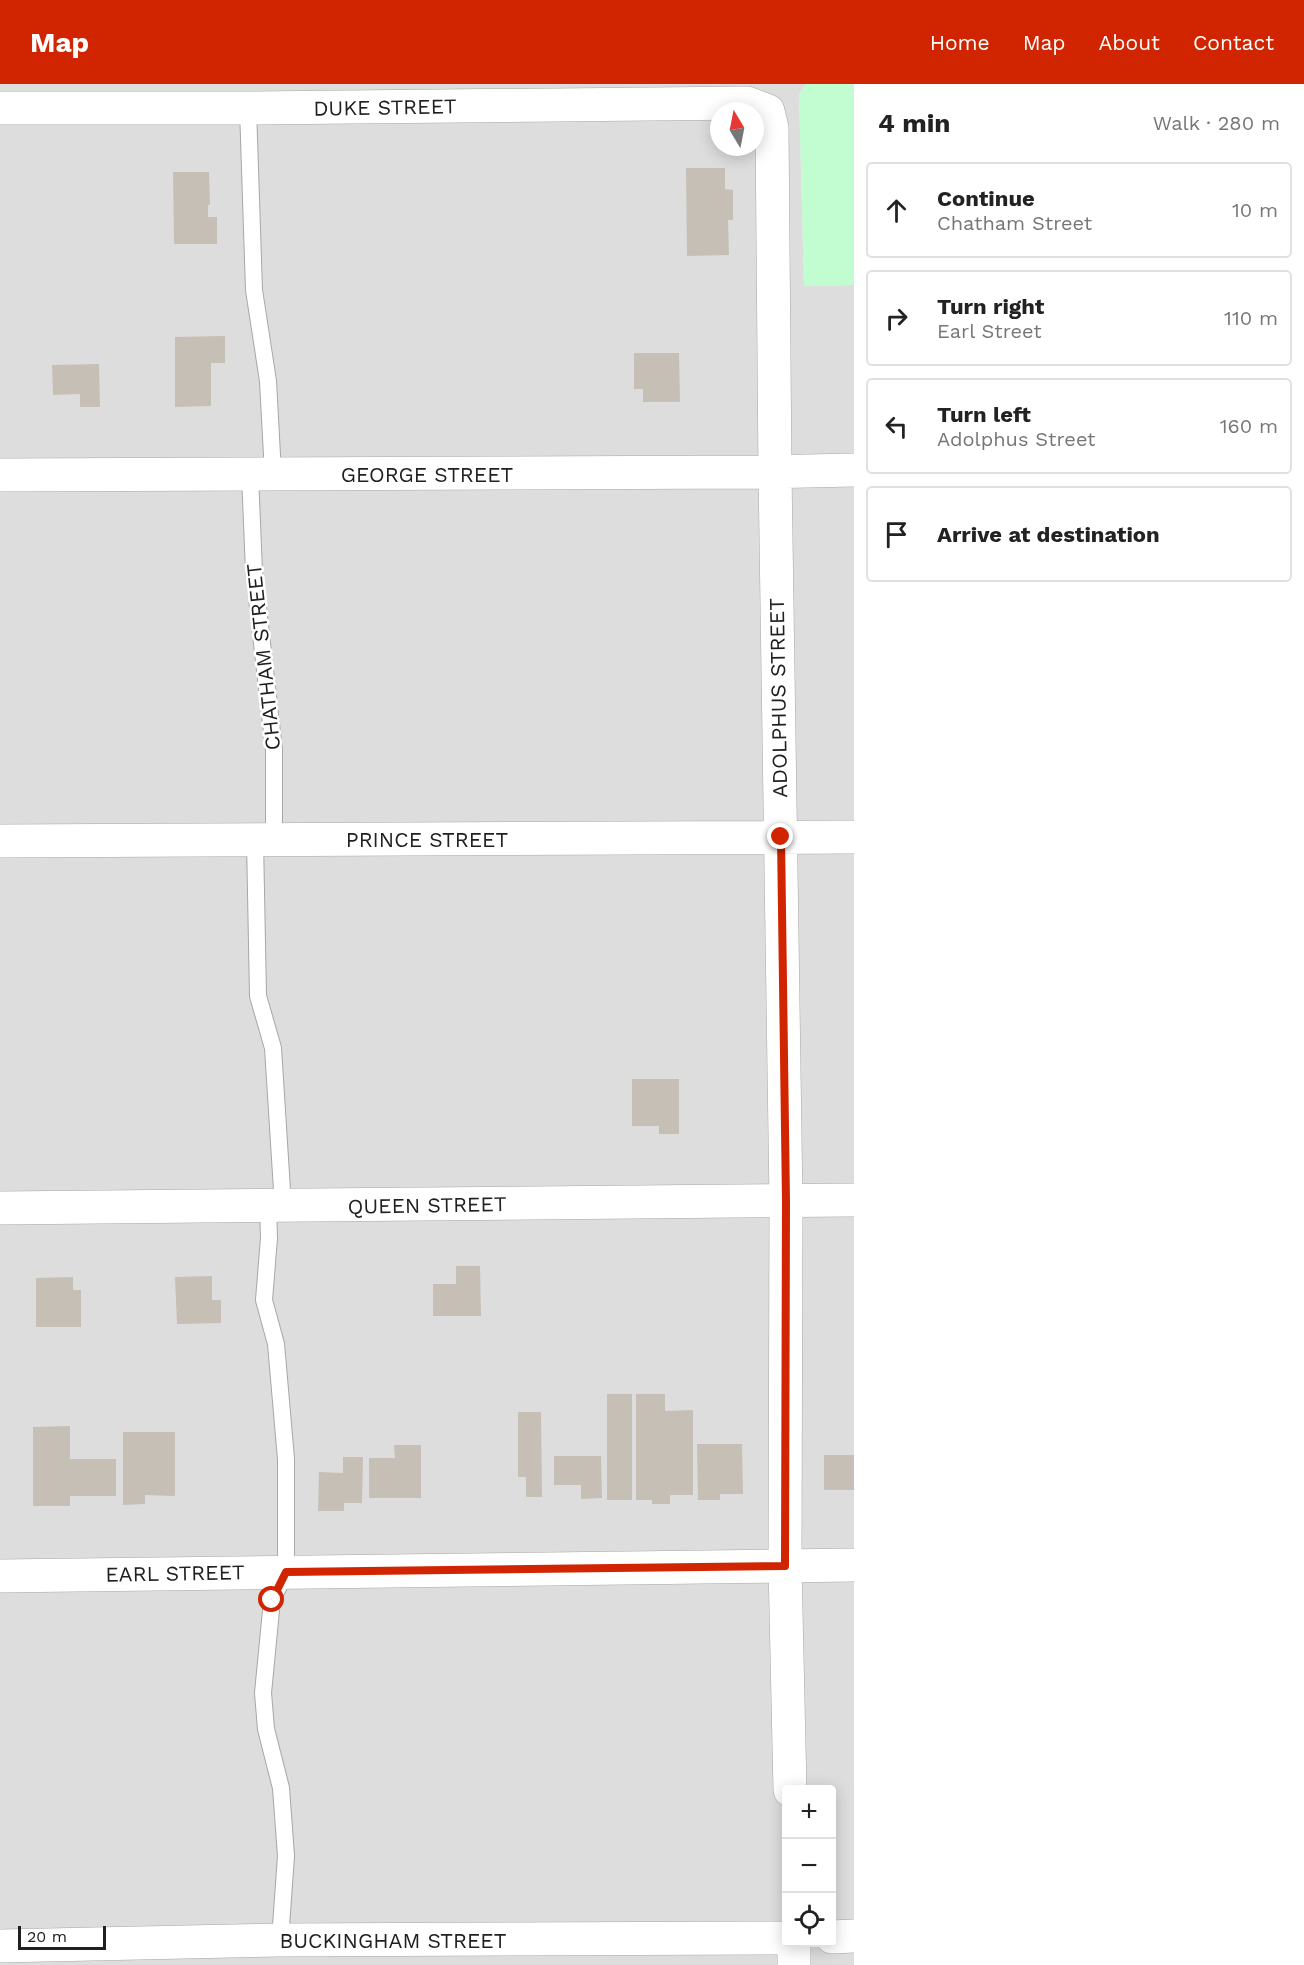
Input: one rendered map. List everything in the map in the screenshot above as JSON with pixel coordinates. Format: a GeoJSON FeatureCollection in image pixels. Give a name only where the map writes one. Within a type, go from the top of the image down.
{"type":"FeatureCollection","features":[{"type":"Feature","properties":{"kind":"street","name":"DUKE STREET"},"geometry":{"type":"LineString","coordinates":[[0,108],[259,100],[747,103],[768,111]]}},
{"type":"Feature","properties":{"kind":"street","name":"ADOLPHUS STREET"},"geometry":{"type":"LineString","coordinates":[[768,111],[772,128],[786,1201],[785,1566],[790,1785]]}},
{"type":"Feature","properties":{"kind":"street","name":"GEORGE STREET"},"geometry":{"type":"LineString","coordinates":[[0,475],[854,470]]}},
{"type":"Feature","properties":{"kind":"street","name":"PRINCE STREET"},"geometry":{"type":"LineString","coordinates":[[0,841],[854,837]]}},
{"type":"Feature","properties":{"kind":"street","name":"QUEEN STREET"},"geometry":{"type":"LineString","coordinates":[[0,1208],[854,1200]]}},
{"type":"Feature","properties":{"kind":"street","name":"EARL STREET"},"geometry":{"type":"LineString","coordinates":[[0,1576],[854,1565]]}},
{"type":"Feature","properties":{"kind":"street"},"geometry":{"type":"LineString","coordinates":[[836,1937],[854,1936]]}},
{"type":"Feature","properties":{"kind":"street","name":"BUCKINGHAM STREET"},"geometry":{"type":"LineString","coordinates":[[0,1946],[280,1952],[782,1938]]}},
{"type":"Feature","properties":{"kind":"street"},"geometry":{"type":"LineString","coordinates":[[794,1947],[794,1965]]}},
{"type":"Feature","properties":{"kind":"lane","name":"CHATHAM STREET"},"geometry":{"type":"LineString","coordinates":[[259,100],[254,290],[268,381],[254,572],[274,750],[265,840],[258,996],[273,1048],[276,1206],[269,1238],[264,1300],[276,1344],[286,1460],[286,1572],[272,1600],[263,1693],[266,1729],[281,1788],[285,1845],[280,1952]]}},
{"type":"Feature","properties":{"kind":"shaded area"},"geometry":{"type":"Polygon","coordinates":[[[0,84],[806,84],[799,95],[804,286],[854,285],[854,1965],[0,1965],[0,84]]]}},
{"type":"Feature","properties":{"kind":"green space"},"geometry":{"type":"Polygon","coordinates":[[[806,84],[854,84],[854,285],[804,286],[799,94],[806,84]]]}},
{"type":"Feature","properties":{"kind":"building"},"geometry":{"type":"Polygon","coordinates":[[[686,168],[725,168],[725,189],[733,190],[733,220],[728,220],[729,255],[687,256],[686,168]]]}},
{"type":"Feature","properties":{"kind":"building"},"geometry":{"type":"Polygon","coordinates":[[[173,172],[209,172],[208,217],[217,217],[217,244],[174,244],[173,172]]]}},
{"type":"Feature","properties":{"kind":"building"},"geometry":{"type":"Polygon","coordinates":[[[225,336],[225,363],[211,363],[211,406],[175,407],[175,337],[225,336]]]}},
{"type":"Feature","properties":{"kind":"building"},"geometry":{"type":"Polygon","coordinates":[[[634,353],[679,353],[680,402],[643,402],[643,389],[634,389],[634,353]]]}},
{"type":"Feature","properties":{"kind":"building"},"geometry":{"type":"Polygon","coordinates":[[[99,364],[100,407],[80,407],[80,394],[53,395],[52,365],[99,364]]]}},
{"type":"Feature","properties":{"kind":"building"},"geometry":{"type":"Polygon","coordinates":[[[632,1079],[679,1079],[679,1134],[659,1134],[659,1126],[632,1126],[632,1079]]]}},
{"type":"Feature","properties":{"kind":"building"},"geometry":{"type":"Polygon","coordinates":[[[456,1266],[480,1266],[481,1316],[433,1316],[433,1284],[456,1284],[456,1266]]]}},
{"type":"Feature","properties":{"kind":"building"},"geometry":{"type":"Polygon","coordinates":[[[212,1276],[212,1300],[221,1300],[221,1323],[177,1324],[175,1277],[212,1276]]]}},
{"type":"Feature","properties":{"kind":"building"},"geometry":{"type":"Polygon","coordinates":[[[73,1277],[73,1290],[81,1290],[81,1327],[36,1327],[36,1278],[73,1277]]]}},
{"type":"Feature","properties":{"kind":"building"},"geometry":{"type":"Polygon","coordinates":[[[607,1394],[632,1394],[632,1500],[607,1500],[607,1394]]]}},
{"type":"Feature","properties":{"kind":"building"},"geometry":{"type":"Polygon","coordinates":[[[636,1394],[665,1394],[665,1411],[693,1410],[693,1495],[670,1495],[670,1504],[652,1504],[652,1500],[636,1500],[636,1394]]]}},
{"type":"Feature","properties":{"kind":"building"},"geometry":{"type":"Polygon","coordinates":[[[518,1412],[541,1412],[542,1497],[526,1497],[526,1477],[518,1477],[518,1412]]]}},
{"type":"Feature","properties":{"kind":"building"},"geometry":{"type":"Polygon","coordinates":[[[70,1426],[70,1459],[116,1459],[116,1496],[70,1496],[70,1506],[33,1506],[33,1427],[70,1426]]]}},
{"type":"Feature","properties":{"kind":"building"},"geometry":{"type":"Polygon","coordinates":[[[123,1432],[175,1432],[175,1496],[145,1495],[145,1504],[123,1505],[123,1432]]]}},
{"type":"Feature","properties":{"kind":"building"},"geometry":{"type":"Polygon","coordinates":[[[697,1444],[742,1444],[743,1494],[720,1494],[720,1500],[698,1500],[697,1444]]]}},
{"type":"Feature","properties":{"kind":"building"},"geometry":{"type":"Polygon","coordinates":[[[394,1445],[421,1445],[421,1498],[369,1498],[369,1458],[395,1458],[394,1445]]]}},
{"type":"Feature","properties":{"kind":"building"},"geometry":{"type":"Polygon","coordinates":[[[824,1455],[854,1455],[854,1490],[824,1490],[824,1455]]]}},
{"type":"Feature","properties":{"kind":"building"},"geometry":{"type":"Polygon","coordinates":[[[554,1456],[601,1456],[602,1498],[581,1499],[581,1485],[554,1485],[554,1456]]]}},
{"type":"Feature","properties":{"kind":"building"},"geometry":{"type":"Polygon","coordinates":[[[343,1457],[363,1457],[362,1503],[344,1503],[344,1511],[318,1511],[319,1472],[343,1473],[343,1457]]]}},
{"type":"Feature","properties":{"kind":"route"},"geometry":{"type":"LineString","coordinates":[[272,1600],[286,1572],[785,1566],[786,1201],[781,837]]}}]}
